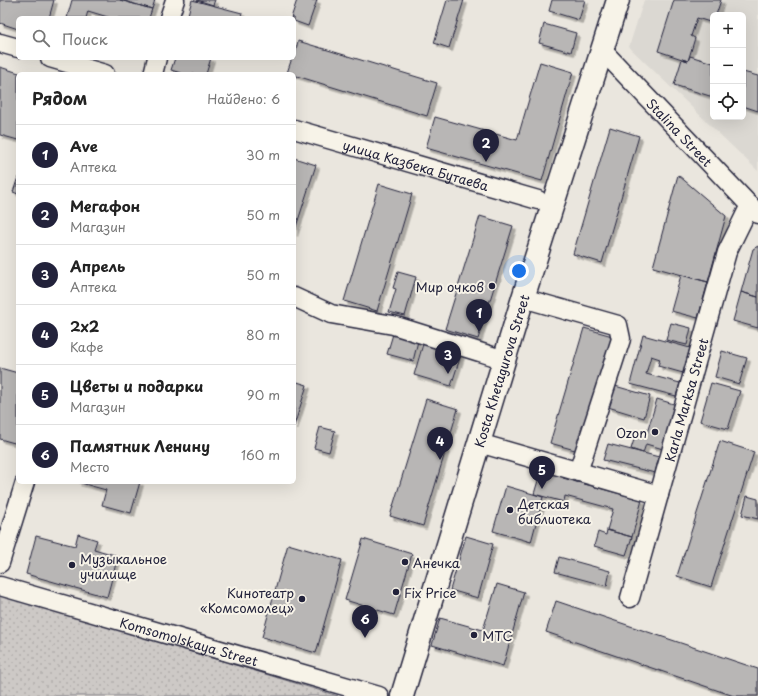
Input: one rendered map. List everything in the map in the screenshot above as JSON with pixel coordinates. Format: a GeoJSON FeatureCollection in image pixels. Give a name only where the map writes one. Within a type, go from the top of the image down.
{"type":"FeatureCollection","features":[{"type":"Feature","properties":{"kind":"main road","name":"Kosta Khetagurova Street"},"geometry":{"type":"LineString","coordinates":[[402,696],[523,298],[618,0]]}},
{"type":"Feature","properties":{"kind":"street"},"geometry":{"type":"LineString","coordinates":[[170,16],[175,0]]}},
{"type":"Feature","properties":{"kind":"street"},"geometry":{"type":"LineString","coordinates":[[0,43],[16,47]]}},
{"type":"Feature","properties":{"kind":"street","name":"Stalina Street"},"geometry":{"type":"LineString","coordinates":[[602,50],[754,209]]}},
{"type":"Feature","properties":{"kind":"street"},"geometry":{"type":"LineString","coordinates":[[57,60],[98,72]]}},
{"type":"Feature","properties":{"kind":"street"},"geometry":{"type":"LineString","coordinates":[[154,72],[156,60]]}},
{"type":"Feature","properties":{"kind":"street","name":"улица Казбека Бутаева"},"geometry":{"type":"LineString","coordinates":[[296,130],[538,200]]}},
{"type":"Feature","properties":{"kind":"street","name":"Karla Marksa Street"},"geometry":{"type":"LineString","coordinates":[[630,598],[727,252],[754,209]]}},
{"type":"Feature","properties":{"kind":"street"},"geometry":{"type":"LineString","coordinates":[[296,298],[331,314],[393,325],[505,360]]}},
{"type":"Feature","properties":{"kind":"street"},"geometry":{"type":"LineString","coordinates":[[523,298],[618,325],[621,338],[578,472]]}},
{"type":"Feature","properties":{"kind":"street"},"geometry":{"type":"LineString","coordinates":[[479,443],[659,495]]}},
{"type":"Feature","properties":{"kind":"street"},"geometry":{"type":"LineString","coordinates":[[0,563],[24,484]]}},
{"type":"Feature","properties":{"kind":"street","name":"Komsomolskaya Street"},"geometry":{"type":"LineString","coordinates":[[0,586],[379,696]]}},
{"type":"Feature","properties":{"kind":"shaded area"},"geometry":{"type":"Polygon","coordinates":[[[644,0],[758,0],[758,171],[629,47],[644,0]]]}},
{"type":"Feature","properties":{"kind":"shaded area"},"geometry":{"type":"Polygon","coordinates":[[[0,594],[338,696],[0,696],[0,594]]]}},
{"type":"Feature","properties":{"kind":"building"},"geometry":{"type":"Polygon","coordinates":[[[0,0],[54,0],[50,16],[16,16],[16,28],[0,23],[0,0]]]}},
{"type":"Feature","properties":{"kind":"building"},"geometry":{"type":"Polygon","coordinates":[[[72,0],[120,0],[152,9],[150,16],[104,16],[88,11],[87,16],[68,16],[72,0]]]}},
{"type":"Feature","properties":{"kind":"building"},"geometry":{"type":"Polygon","coordinates":[[[120,0],[155,0],[152,9],[120,0]]]}},
{"type":"Feature","properties":{"kind":"building"},"geometry":{"type":"Polygon","coordinates":[[[192,0],[242,13],[241,16],[188,16],[192,0]]]}},
{"type":"Feature","properties":{"kind":"building"},"geometry":{"type":"Polygon","coordinates":[[[197,0],[215,0],[213,5],[197,0]]]}},
{"type":"Feature","properties":{"kind":"building"},"geometry":{"type":"Polygon","coordinates":[[[297,0],[317,0],[308,26],[296,22],[296,16],[292,16],[297,0]]]}},
{"type":"Feature","properties":{"kind":"building"},"geometry":{"type":"Polygon","coordinates":[[[447,0],[464,0],[449,48],[434,43],[447,0]]]}},
{"type":"Feature","properties":{"kind":"building"},"geometry":{"type":"Polygon","coordinates":[[[552,0],[585,0],[579,20],[549,11],[552,0]]]}},
{"type":"Feature","properties":{"kind":"building"},"geometry":{"type":"Polygon","coordinates":[[[674,0],[721,0],[717,12],[710,12],[710,22],[697,18],[691,36],[695,38],[688,61],[658,51],[674,0]]]}},
{"type":"Feature","properties":{"kind":"building"},"geometry":{"type":"Polygon","coordinates":[[[544,24],[576,33],[571,52],[539,43],[544,24]]]}},
{"type":"Feature","properties":{"kind":"building"},"geometry":{"type":"Polygon","coordinates":[[[298,41],[437,83],[427,116],[296,76],[296,72],[287,72],[291,60],[296,60],[298,41]]]}},
{"type":"Feature","properties":{"kind":"building"},"geometry":{"type":"Polygon","coordinates":[[[690,56],[710,62],[710,96],[674,85],[682,59],[688,61],[690,56]]]}},
{"type":"Feature","properties":{"kind":"building"},"geometry":{"type":"Polygon","coordinates":[[[174,60],[210,60],[207,72],[178,72],[171,70],[174,60]]]}},
{"type":"Feature","properties":{"kind":"building"},"geometry":{"type":"Polygon","coordinates":[[[540,62],[573,72],[542,181],[426,148],[435,117],[517,140],[540,62]]]}},
{"type":"Feature","properties":{"kind":"building"},"geometry":{"type":"Polygon","coordinates":[[[0,67],[16,72],[16,139],[0,135],[0,67]]]}},
{"type":"Feature","properties":{"kind":"building"},"geometry":{"type":"Polygon","coordinates":[[[746,73],[758,76],[758,111],[746,107],[746,73]]]}},
{"type":"Feature","properties":{"kind":"building"},"geometry":{"type":"Polygon","coordinates":[[[610,127],[639,136],[602,263],[573,254],[610,127]]]}},
{"type":"Feature","properties":{"kind":"building"},"geometry":{"type":"Polygon","coordinates":[[[296,159],[316,165],[296,227],[296,159]]]}},
{"type":"Feature","properties":{"kind":"building"},"geometry":{"type":"Polygon","coordinates":[[[678,175],[726,216],[708,282],[653,267],[678,175]]]}},
{"type":"Feature","properties":{"kind":"building"},"geometry":{"type":"Polygon","coordinates":[[[16,183],[16,193],[13,192],[16,183]]]}},
{"type":"Feature","properties":{"kind":"building"},"geometry":{"type":"Polygon","coordinates":[[[379,184],[412,194],[377,311],[344,301],[379,184]]]}},
{"type":"Feature","properties":{"kind":"building"},"geometry":{"type":"Polygon","coordinates":[[[480,216],[513,226],[478,339],[445,329],[480,216]]]}},
{"type":"Feature","properties":{"kind":"building"},"geometry":{"type":"Polygon","coordinates":[[[758,246],[758,297],[741,292],[753,249],[758,246]]]}},
{"type":"Feature","properties":{"kind":"building"},"geometry":{"type":"Polygon","coordinates":[[[398,272],[416,277],[405,316],[389,312],[396,289],[393,288],[398,272]]]}},
{"type":"Feature","properties":{"kind":"building"},"geometry":{"type":"Polygon","coordinates":[[[681,275],[708,282],[698,318],[671,311],[681,275]]]}},
{"type":"Feature","properties":{"kind":"building"},"geometry":{"type":"Polygon","coordinates":[[[741,292],[758,297],[758,328],[733,321],[741,292]]]}},
{"type":"Feature","properties":{"kind":"building"},"geometry":{"type":"Polygon","coordinates":[[[671,323],[691,328],[687,345],[666,340],[671,323]]]}},
{"type":"Feature","properties":{"kind":"building"},"geometry":{"type":"Polygon","coordinates":[[[584,328],[616,337],[582,452],[550,443],[584,328]]]}},
{"type":"Feature","properties":{"kind":"building"},"geometry":{"type":"Polygon","coordinates":[[[393,334],[418,341],[413,361],[387,354],[393,334]]]}},
{"type":"Feature","properties":{"kind":"building"},"geometry":{"type":"Polygon","coordinates":[[[643,335],[690,348],[683,373],[658,366],[660,359],[651,356],[646,374],[680,383],[676,396],[630,384],[643,335]]]}},
{"type":"Feature","properties":{"kind":"building"},"geometry":{"type":"Polygon","coordinates":[[[423,344],[461,355],[451,386],[414,375],[423,344]]]}},
{"type":"Feature","properties":{"kind":"building"},"geometry":{"type":"Polygon","coordinates":[[[722,351],[747,358],[739,384],[715,377],[722,351]]]}},
{"type":"Feature","properties":{"kind":"building"},"geometry":{"type":"Polygon","coordinates":[[[0,368],[16,372],[16,443],[0,439],[0,368]]]}},
{"type":"Feature","properties":{"kind":"building"},"geometry":{"type":"Polygon","coordinates":[[[296,382],[307,385],[296,420],[296,382]]]}},
{"type":"Feature","properties":{"kind":"building"},"geometry":{"type":"Polygon","coordinates":[[[711,383],[740,391],[728,429],[700,421],[711,383]]]}},
{"type":"Feature","properties":{"kind":"building"},"geometry":{"type":"Polygon","coordinates":[[[615,386],[650,396],[644,418],[608,407],[615,386]]]}},
{"type":"Feature","properties":{"kind":"building"},"geometry":{"type":"Polygon","coordinates":[[[426,399],[458,409],[423,526],[390,516],[426,399]]]}},
{"type":"Feature","properties":{"kind":"building"},"geometry":{"type":"Polygon","coordinates":[[[657,399],[677,405],[663,449],[646,444],[643,453],[631,449],[637,430],[647,433],[657,399]]]}},
{"type":"Feature","properties":{"kind":"building"},"geometry":{"type":"Polygon","coordinates":[[[320,427],[335,431],[329,452],[314,448],[320,427]]]}},
{"type":"Feature","properties":{"kind":"building"},"geometry":{"type":"Polygon","coordinates":[[[720,441],[754,452],[711,587],[677,576],[720,441]]]}},
{"type":"Feature","properties":{"kind":"building"},"geometry":{"type":"Polygon","coordinates":[[[608,444],[659,457],[655,473],[603,460],[608,444]]]}},
{"type":"Feature","properties":{"kind":"building"},"geometry":{"type":"Polygon","coordinates":[[[542,467],[564,473],[563,478],[642,500],[632,537],[607,530],[613,509],[565,496],[564,502],[534,494],[542,467]]]}},
{"type":"Feature","properties":{"kind":"building"},"geometry":{"type":"Polygon","coordinates":[[[84,484],[139,484],[131,513],[102,505],[106,490],[84,484]]]}},
{"type":"Feature","properties":{"kind":"building"},"geometry":{"type":"Polygon","coordinates":[[[506,486],[543,497],[531,542],[493,531],[506,486]]]}},
{"type":"Feature","properties":{"kind":"building"},"geometry":{"type":"Polygon","coordinates":[[[747,496],[758,499],[758,519],[742,515],[747,496]]]}},
{"type":"Feature","properties":{"kind":"building"},"geometry":{"type":"Polygon","coordinates":[[[607,530],[632,537],[626,555],[594,546],[598,532],[606,535],[607,530]]]}},
{"type":"Feature","properties":{"kind":"building","name":"Музыкальное училище"},"geometry":{"type":"Polygon","coordinates":[[[78,534],[97,540],[94,549],[118,556],[107,597],[26,574],[36,536],[75,546],[78,534]]]}},
{"type":"Feature","properties":{"kind":"building"},"geometry":{"type":"Polygon","coordinates":[[[466,536],[493,544],[478,598],[450,590],[466,536]]]}},
{"type":"Feature","properties":{"kind":"building"},"geometry":{"type":"Polygon","coordinates":[[[363,539],[412,554],[394,615],[345,600],[363,539]]]}},
{"type":"Feature","properties":{"kind":"building","name":"Кинотеатр «Комсомолец»"},"geometry":{"type":"Polygon","coordinates":[[[288,544],[342,560],[316,653],[262,637],[288,544]]]}},
{"type":"Feature","properties":{"kind":"building"},"geometry":{"type":"Polygon","coordinates":[[[559,557],[610,571],[607,586],[555,572],[559,557]]]}},
{"type":"Feature","properties":{"kind":"building"},"geometry":{"type":"Polygon","coordinates":[[[497,584],[524,592],[503,666],[432,645],[440,618],[483,630],[497,584]]]}},
{"type":"Feature","properties":{"kind":"building"},"geometry":{"type":"Polygon","coordinates":[[[556,601],[758,669],[758,696],[734,696],[546,632],[556,601]]]}},
{"type":"Feature","properties":{"kind":"place","name":"Мегафон"},"geometry":{"type":"Point","coordinates":[486,162]}},
{"type":"Feature","properties":{"kind":"place","name":"Мир очков"},"geometry":{"type":"Point","coordinates":[492,286]}},
{"type":"Feature","properties":{"kind":"place","name":"Ave"},"geometry":{"type":"Point","coordinates":[479,332]}},
{"type":"Feature","properties":{"kind":"place","name":"Апрель"},"geometry":{"type":"Point","coordinates":[448,374]}},
{"type":"Feature","properties":{"kind":"place","name":"Ozon"},"geometry":{"type":"Point","coordinates":[655,432]}},
{"type":"Feature","properties":{"kind":"place","name":"2x2"},"geometry":{"type":"Point","coordinates":[440,460]}},
{"type":"Feature","properties":{"kind":"place","name":"Цветы и подарки"},"geometry":{"type":"Point","coordinates":[542,489]}},
{"type":"Feature","properties":{"kind":"place","name":"Детская библиотека"},"geometry":{"type":"Point","coordinates":[510,510]}},
{"type":"Feature","properties":{"kind":"place","name":"Анечка"},"geometry":{"type":"Point","coordinates":[405,562]}},
{"type":"Feature","properties":{"kind":"place","name":"Музыкальное училище"},"geometry":{"type":"Point","coordinates":[72,565]}},
{"type":"Feature","properties":{"kind":"place","name":"Fix Price"},"geometry":{"type":"Point","coordinates":[396,592]}},
{"type":"Feature","properties":{"kind":"place","name":"Кинотеатр «Комсомолец»"},"geometry":{"type":"Point","coordinates":[302,599]}},
{"type":"Feature","properties":{"kind":"place","name":"МТС"},"geometry":{"type":"Point","coordinates":[474,635]}},
{"type":"Feature","properties":{"kind":"place","name":"Памятник Ленину"},"geometry":{"type":"Point","coordinates":[365,638]}}]}
